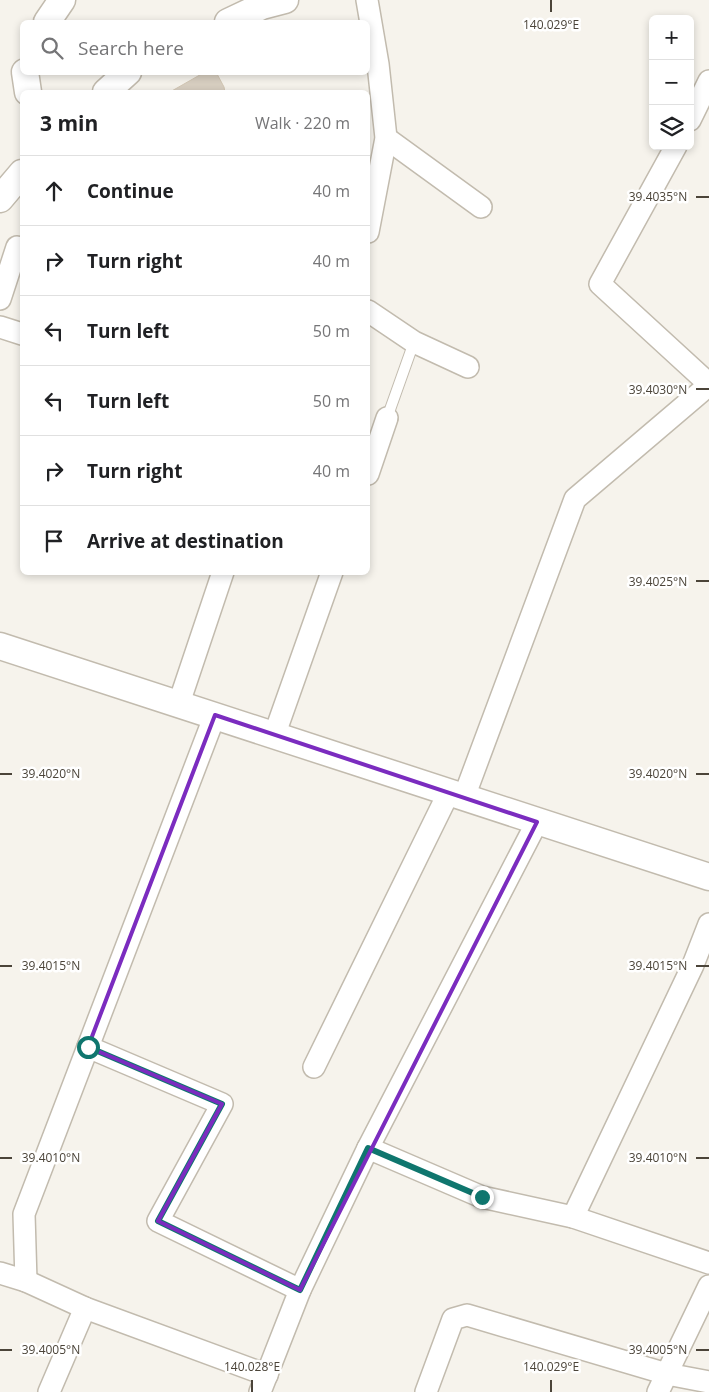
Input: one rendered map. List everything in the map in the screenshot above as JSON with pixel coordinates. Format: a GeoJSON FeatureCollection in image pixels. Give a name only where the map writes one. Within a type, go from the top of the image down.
{"type":"FeatureCollection","features":[{"type":"Feature","properties":{"kind":"street"},"geometry":{"type":"LineString","coordinates":[[48,20],[62,0]]}},
{"type":"Feature","properties":{"kind":"street"},"geometry":{"type":"LineString","coordinates":[[232,20],[262,6],[285,0]]}},
{"type":"Feature","properties":{"kind":"street"},"geometry":{"type":"LineString","coordinates":[[367,0],[378,64],[386,138],[370,222]]}},
{"type":"Feature","properties":{"kind":"street"},"geometry":{"type":"LineString","coordinates":[[25,75],[28,90]]}},
{"type":"Feature","properties":{"kind":"street"},"geometry":{"type":"LineString","coordinates":[[108,90],[125,75]]}},
{"type":"Feature","properties":{"kind":"street"},"geometry":{"type":"LineString","coordinates":[[694,112],[709,81]]}},
{"type":"Feature","properties":{"kind":"street"},"geometry":{"type":"LineString","coordinates":[[386,138],[481,207]]}},
{"type":"Feature","properties":{"kind":"street"},"geometry":{"type":"LineString","coordinates":[[314,1067],[456,794],[575,499],[709,384],[600,284],[674,150]]}},
{"type":"Feature","properties":{"kind":"street"},"geometry":{"type":"LineString","coordinates":[[0,199],[20,176]]}},
{"type":"Feature","properties":{"kind":"street"},"geometry":{"type":"LineString","coordinates":[[0,299],[13,245]]}},
{"type":"Feature","properties":{"kind":"street"},"geometry":{"type":"LineString","coordinates":[[370,312],[414,342],[468,367]]}},
{"type":"Feature","properties":{"kind":"street"},"geometry":{"type":"LineString","coordinates":[[0,327],[20,333]]}},
{"type":"Feature","properties":{"kind":"street"},"geometry":{"type":"LineString","coordinates":[[370,468],[387,418]]}},
{"type":"Feature","properties":{"kind":"street"},"geometry":{"type":"LineString","coordinates":[[178,703],[222,575]]}},
{"type":"Feature","properties":{"kind":"street"},"geometry":{"type":"LineString","coordinates":[[274,736],[331,575]]}},
{"type":"Feature","properties":{"kind":"street"},"geometry":{"type":"LineString","coordinates":[[0,646],[709,877]]}},
{"type":"Feature","properties":{"kind":"street"},"geometry":{"type":"LineString","coordinates":[[26,1281],[24,1214],[215,715]]}},
{"type":"Feature","properties":{"kind":"street"},"geometry":{"type":"LineString","coordinates":[[0,1273],[26,1281],[263,1383],[300,1290],[368,1148],[537,822]]}},
{"type":"Feature","properties":{"kind":"street"},"geometry":{"type":"LineString","coordinates":[[573,1217],[693,965],[709,924]]}},
{"type":"Feature","properties":{"kind":"street"},"geometry":{"type":"LineString","coordinates":[[88,1047],[222,1104],[158,1221],[300,1290]]}},
{"type":"Feature","properties":{"kind":"street"},"geometry":{"type":"LineString","coordinates":[[368,1148],[482,1197],[573,1217],[709,1263]]}},
{"type":"Feature","properties":{"kind":"street"},"geometry":{"type":"LineString","coordinates":[[662,1383],[709,1286]]}},
{"type":"Feature","properties":{"kind":"street"},"geometry":{"type":"LineString","coordinates":[[49,1392],[85,1308]]}},
{"type":"Feature","properties":{"kind":"street"},"geometry":{"type":"LineString","coordinates":[[426,1392],[453,1319],[468,1315],[662,1383],[709,1382]]}},
{"type":"Feature","properties":{"kind":"lane"},"geometry":{"type":"LineString","coordinates":[[387,418],[414,342]]}},
{"type":"Feature","properties":{"kind":"highlighted area"},"geometry":{"type":"Polygon","coordinates":[[[215,715],[537,822],[300,1290],[158,1221],[222,1104],[88,1047],[215,715]]]}},
{"type":"Feature","properties":{"kind":"building"},"geometry":{"type":"Polygon","coordinates":[[[200,75],[218,75],[225,90],[174,90],[200,75]]]}},
{"type":"Feature","properties":{"kind":"route"},"geometry":{"type":"LineString","coordinates":[[88,1047],[222,1104],[158,1221],[300,1290],[368,1148],[482,1197]]}}]}
